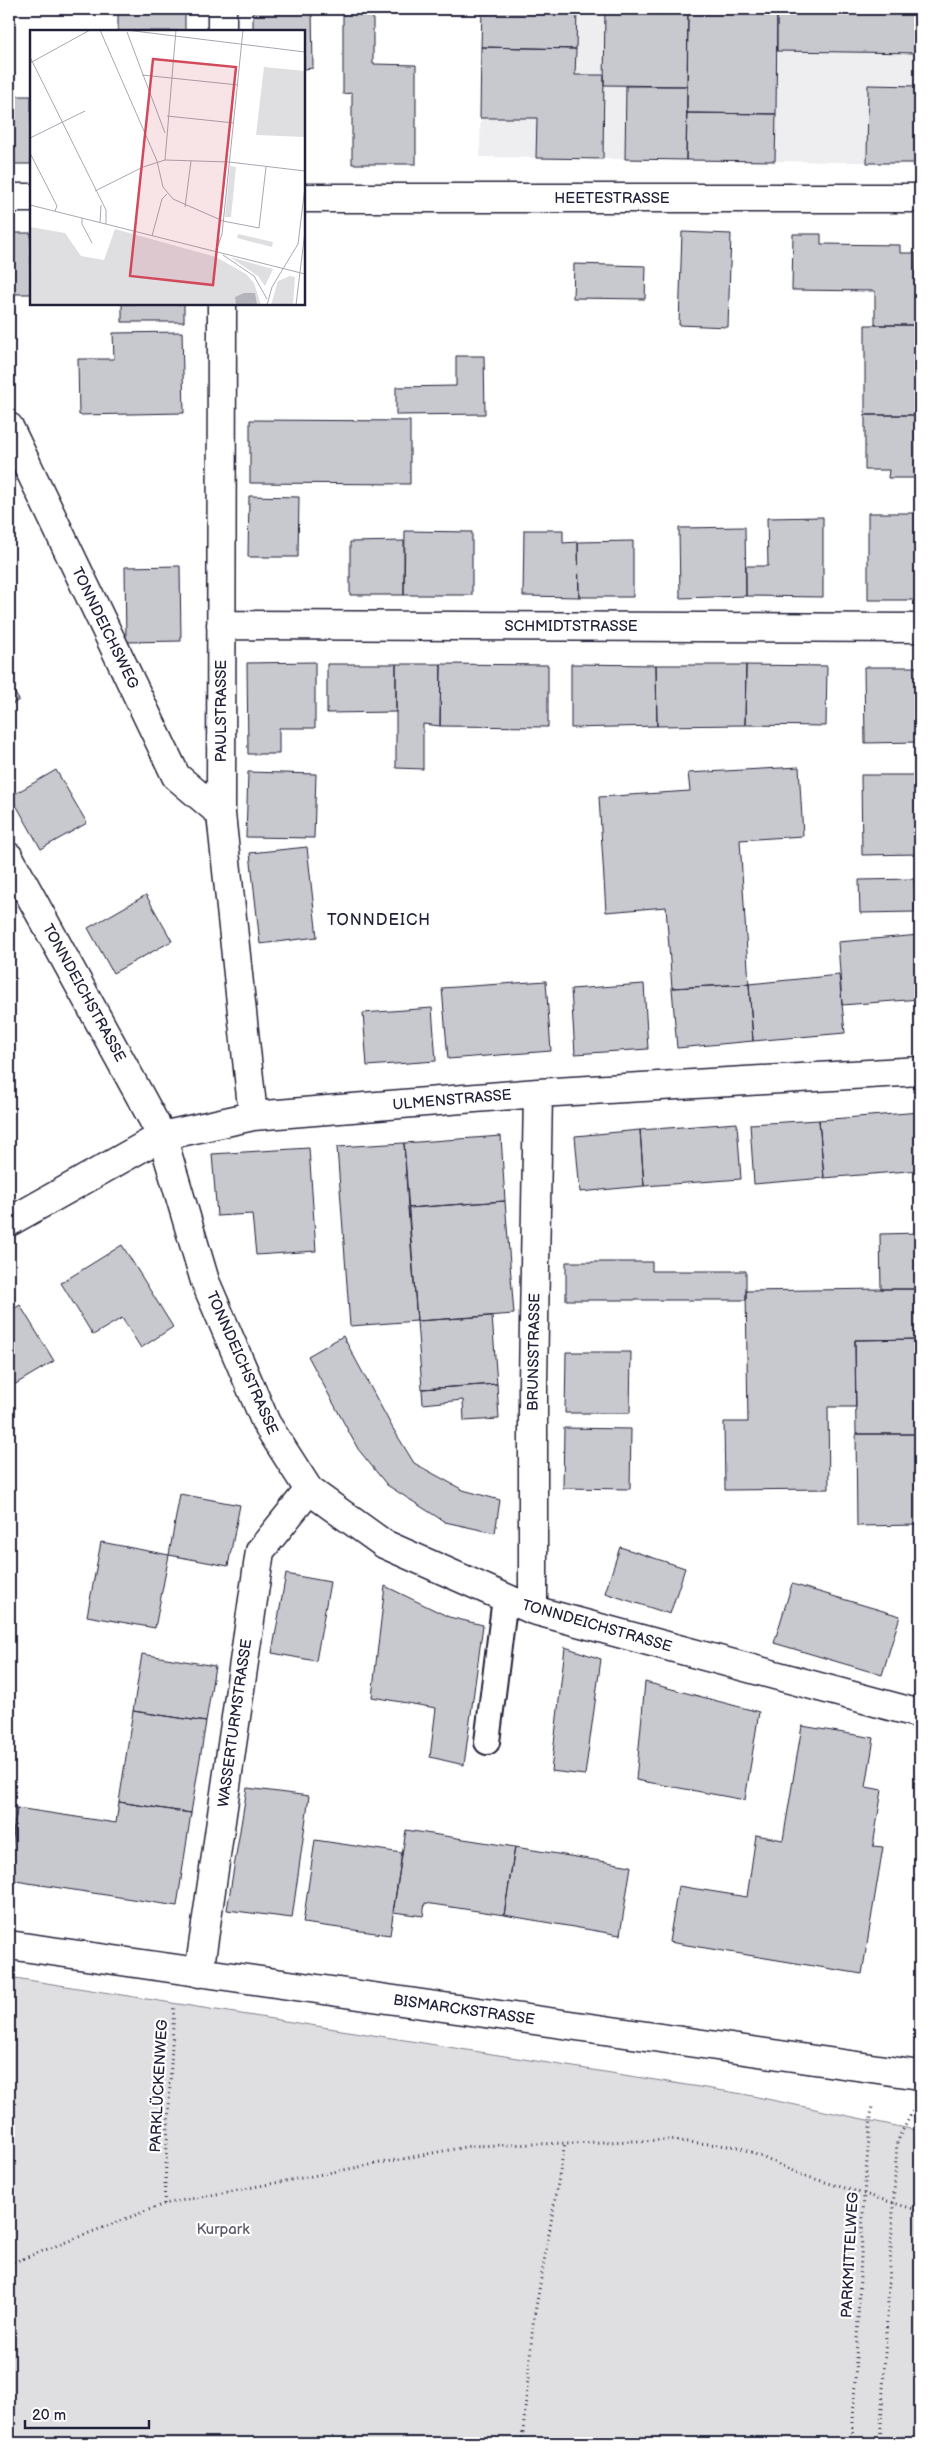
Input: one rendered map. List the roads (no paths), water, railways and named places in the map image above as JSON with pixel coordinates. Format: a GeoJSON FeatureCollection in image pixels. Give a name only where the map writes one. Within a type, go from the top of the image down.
{"type":"FeatureCollection","features":[{"type":"Feature","properties":{"kind":"street"},"geometry":{"type":"LineString","coordinates":[[222,9],[222,30]]}},
{"type":"Feature","properties":{"kind":"street"},"geometry":{"type":"LineString","coordinates":[[9,198],[30,198]]}},
{"type":"Feature","properties":{"kind":"street","name":"HEETESTRASSE"},"geometry":{"type":"LineString","coordinates":[[305,198],[920,198]]}},
{"type":"Feature","properties":{"kind":"street","name":"PAULSTRASSE"},"geometry":{"type":"LineString","coordinates":[[222,305],[222,814],[253,1116]]}},
{"type":"Feature","properties":{"kind":"street","name":"TONNDEICHSWEG"},"geometry":{"type":"LineString","coordinates":[[9,427],[176,776],[222,814]]}},
{"type":"Feature","properties":{"kind":"street","name":"SCHMIDTSTRASSE"},"geometry":{"type":"LineString","coordinates":[[221,625],[920,628]]}},
{"type":"Feature","properties":{"kind":"street","name":"TONNDEICHSTRASSE"},"geometry":{"type":"LineString","coordinates":[[9,857],[162,1136],[205,1281],[266,1423],[309,1490],[384,1544],[533,1610],[920,1714]]}},
{"type":"Feature","properties":{"kind":"street","name":"ULMENSTRASSE"},"geometry":{"type":"LineString","coordinates":[[9,1222],[162,1136],[253,1116],[538,1093],[920,1071]]}},
{"type":"Feature","properties":{"kind":"street","name":"BRUNSSTRASSE"},"geometry":{"type":"LineString","coordinates":[[533,1610],[533,1382],[538,1093]]}},
{"type":"Feature","properties":{"kind":"street","name":"WASSERTURMSTRASSE"},"geometry":{"type":"LineString","coordinates":[[188,1971],[260,1551],[309,1490]]}},
{"type":"Feature","properties":{"kind":"street","name":"BISMARCKSTRASSE"},"geometry":{"type":"LineString","coordinates":[[9,1945],[920,2075]]}},
{"type":"Feature","properties":{"kind":"lane"},"geometry":{"type":"LineString","coordinates":[[487,1742],[505,1598]]}},
{"type":"Feature","properties":{"kind":"district","name":"TONNDEICH"},"geometry":{"type":"Point","coordinates":[379,920]}},
{"type":"Feature","properties":{"kind":"park label","name":"Kurpark"},"geometry":{"type":"Point","coordinates":[223,2229]}}]}
